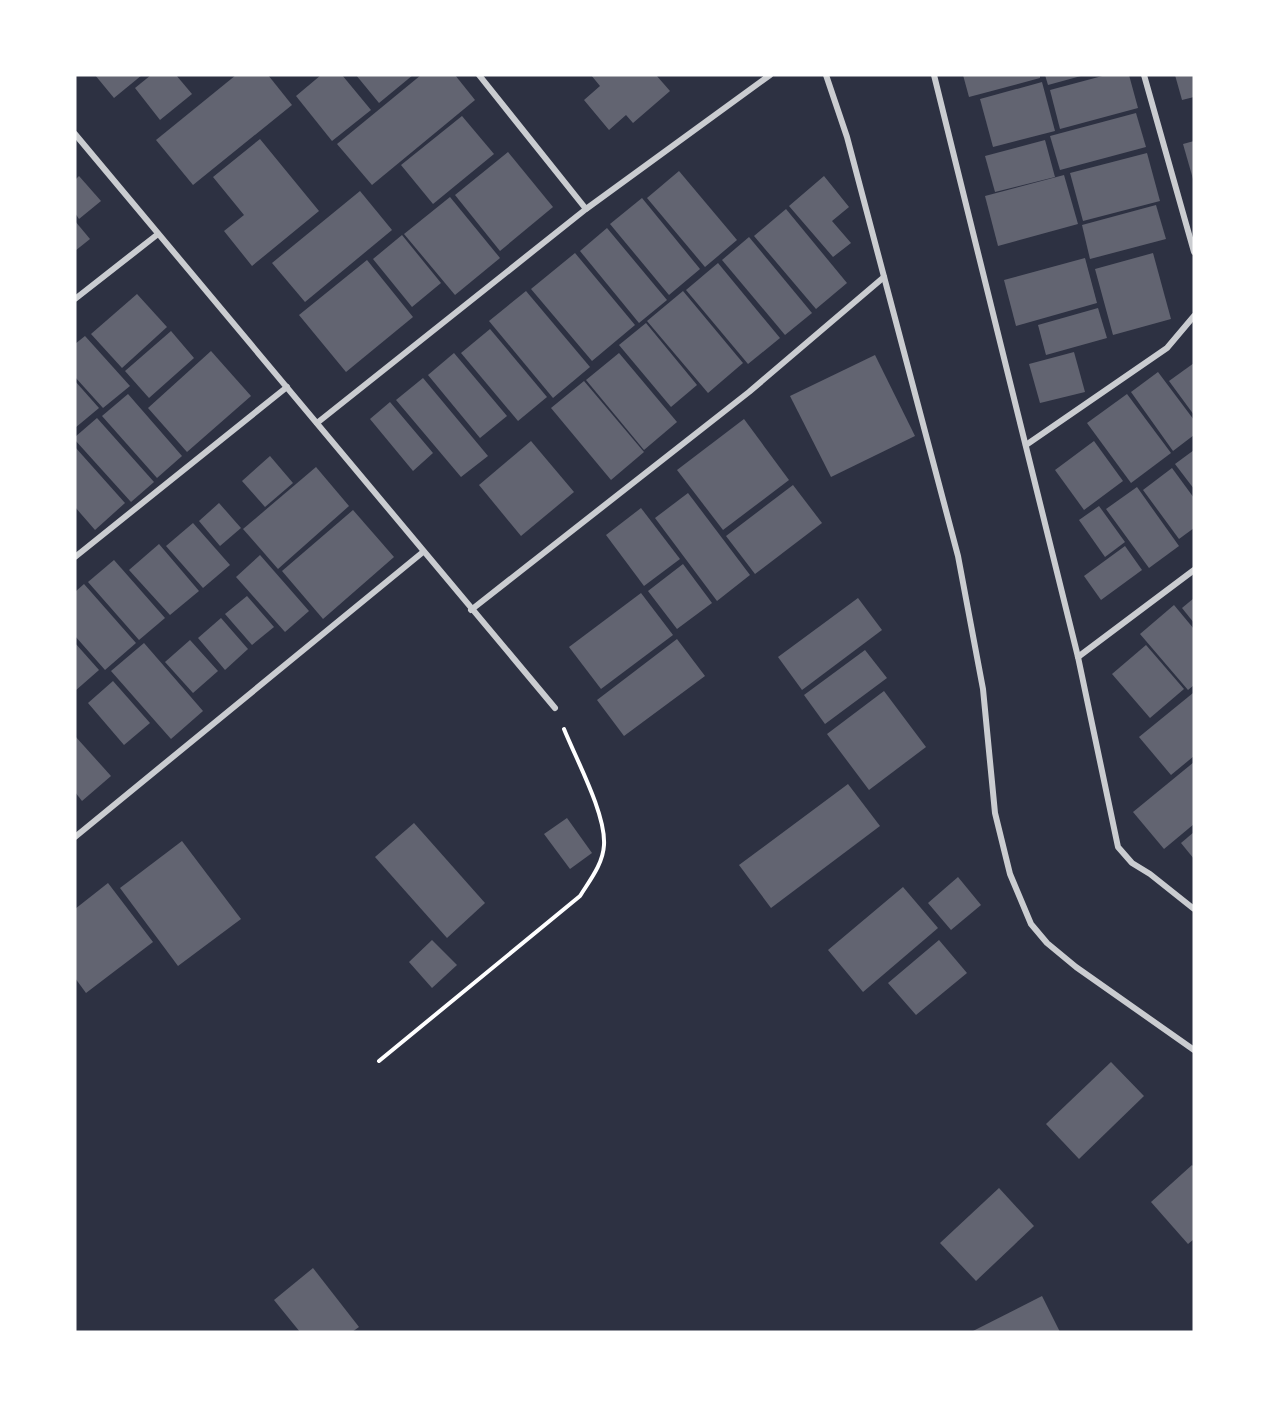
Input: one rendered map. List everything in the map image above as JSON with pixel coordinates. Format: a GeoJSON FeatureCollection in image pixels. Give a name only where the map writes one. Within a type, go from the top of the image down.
{"type":"FeatureCollection","features":[{"type":"Feature","properties":{"kind":"street"},"geometry":{"type":"LineString","coordinates":[[479,75],[586,209]]}},
{"type":"Feature","properties":{"kind":"street"},"geometry":{"type":"LineString","coordinates":[[317,423],[586,209],[770,75]]}},
{"type":"Feature","properties":{"kind":"street"},"geometry":{"type":"LineString","coordinates":[[826,75],[846,137],[958,556],[983,689],[994,813],[1010,874],[1031,924],[1047,943],[1076,967],[1194,1050]]}},
{"type":"Feature","properties":{"kind":"street"},"geometry":{"type":"LineString","coordinates":[[933,75],[1078,657],[1118,847],[1131,863],[1150,874],[1194,909]]}},
{"type":"Feature","properties":{"kind":"street"},"geometry":{"type":"LineString","coordinates":[[1144,75],[1194,252]]}},
{"type":"Feature","properties":{"kind":"street"},"geometry":{"type":"LineString","coordinates":[[75,134],[555,708]]}},
{"type":"Feature","properties":{"kind":"street"},"geometry":{"type":"LineString","coordinates":[[75,298],[158,234]]}},
{"type":"Feature","properties":{"kind":"street"},"geometry":{"type":"LineString","coordinates":[[471,610],[749,392],[884,277]]}},
{"type":"Feature","properties":{"kind":"street"},"geometry":{"type":"LineString","coordinates":[[1026,445],[1167,348],[1194,316]]}},
{"type":"Feature","properties":{"kind":"street"},"geometry":{"type":"LineString","coordinates":[[75,557],[287,387]]}},
{"type":"Feature","properties":{"kind":"street"},"geometry":{"type":"LineString","coordinates":[[75,837],[423,552]]}},
{"type":"Feature","properties":{"kind":"street"},"geometry":{"type":"LineString","coordinates":[[1078,657],[1194,570]]}},
{"type":"Feature","properties":{"kind":"path"},"geometry":{"type":"LineString","coordinates":[[379,1061],[580,896],[597,868],[604,845],[599,812],[555,708]]}},
{"type":"Feature","properties":{"kind":"building"},"geometry":{"type":"Polygon","coordinates":[[[95,75],[142,75],[114,98],[95,75]]]}},
{"type":"Feature","properties":{"kind":"building"},"geometry":{"type":"Polygon","coordinates":[[[151,75],[176,75],[192,94],[160,120],[135,88],[151,75]]]}},
{"type":"Feature","properties":{"kind":"building"},"geometry":{"type":"Polygon","coordinates":[[[236,75],[268,75],[292,105],[193,185],[156,140],[236,75]]]}},
{"type":"Feature","properties":{"kind":"building"},"geometry":{"type":"Polygon","coordinates":[[[321,75],[342,75],[371,110],[332,141],[296,96],[321,75]]]}},
{"type":"Feature","properties":{"kind":"building"},"geometry":{"type":"Polygon","coordinates":[[[356,75],[413,75],[379,103],[356,75]]]}},
{"type":"Feature","properties":{"kind":"building"},"geometry":{"type":"Polygon","coordinates":[[[421,75],[455,75],[475,100],[372,185],[337,144],[421,75]]]}},
{"type":"Feature","properties":{"kind":"building"},"geometry":{"type":"Polygon","coordinates":[[[591,75],[656,75],[670,91],[633,123],[626,115],[609,130],[584,100],[600,86],[591,75]]]}},
{"type":"Feature","properties":{"kind":"building"},"geometry":{"type":"Polygon","coordinates":[[[963,75],[1040,75],[1040,78],[969,97],[963,75]]]}},
{"type":"Feature","properties":{"kind":"building"},"geometry":{"type":"Polygon","coordinates":[[[1045,75],[1081,75],[1081,76],[1048,85],[1045,75]]]}},
{"type":"Feature","properties":{"kind":"building"},"geometry":{"type":"Polygon","coordinates":[[[1106,75],[1129,75],[1138,108],[1060,129],[1050,90],[1106,75]]]}},
{"type":"Feature","properties":{"kind":"building"},"geometry":{"type":"Polygon","coordinates":[[[1175,75],[1194,75],[1194,97],[1182,100],[1175,75]]]}},
{"type":"Feature","properties":{"kind":"building"},"geometry":{"type":"Polygon","coordinates":[[[1042,82],[1055,131],[993,147],[980,99],[1042,82]]]}},
{"type":"Feature","properties":{"kind":"building"},"geometry":{"type":"Polygon","coordinates":[[[1136,113],[1146,147],[1060,170],[1050,136],[1136,113]]]}},
{"type":"Feature","properties":{"kind":"building"},"geometry":{"type":"Polygon","coordinates":[[[462,116],[494,154],[433,204],[401,165],[462,116]]]}},
{"type":"Feature","properties":{"kind":"building"},"geometry":{"type":"Polygon","coordinates":[[[260,139],[319,211],[252,266],[224,231],[244,215],[213,177],[260,139]]]}},
{"type":"Feature","properties":{"kind":"building"},"geometry":{"type":"Polygon","coordinates":[[[1045,140],[1055,177],[995,192],[985,156],[1045,140]]]}},
{"type":"Feature","properties":{"kind":"building"},"geometry":{"type":"Polygon","coordinates":[[[1194,141],[1194,179],[1193,179],[1183,144],[1194,141]]]}},
{"type":"Feature","properties":{"kind":"building"},"geometry":{"type":"Polygon","coordinates":[[[508,152],[553,207],[500,251],[455,195],[508,152]]]}},
{"type":"Feature","properties":{"kind":"building"},"geometry":{"type":"Polygon","coordinates":[[[1147,153],[1160,201],[1083,221],[1070,173],[1147,153]]]}},
{"type":"Feature","properties":{"kind":"building"},"geometry":{"type":"Polygon","coordinates":[[[679,171],[737,240],[705,267],[647,198],[679,171]]]}},
{"type":"Feature","properties":{"kind":"building"},"geometry":{"type":"Polygon","coordinates":[[[1064,175],[1078,224],[998,246],[985,196],[1064,175]]]}},
{"type":"Feature","properties":{"kind":"building"},"geometry":{"type":"Polygon","coordinates":[[[79,176],[101,201],[79,219],[75,213],[75,180],[79,176]]]}},
{"type":"Feature","properties":{"kind":"building"},"geometry":{"type":"Polygon","coordinates":[[[824,176],[849,207],[832,221],[851,243],[833,257],[789,206],[824,176]]]}},
{"type":"Feature","properties":{"kind":"building"},"geometry":{"type":"Polygon","coordinates":[[[360,191],[392,230],[305,302],[272,263],[360,191]]]}},
{"type":"Feature","properties":{"kind":"building"},"geometry":{"type":"Polygon","coordinates":[[[450,197],[500,258],[455,295],[404,234],[450,197]]]}},
{"type":"Feature","properties":{"kind":"building"},"geometry":{"type":"Polygon","coordinates":[[[642,198],[700,269],[669,295],[610,224],[642,198]]]}},
{"type":"Feature","properties":{"kind":"building"},"geometry":{"type":"Polygon","coordinates":[[[1156,205],[1166,239],[1090,259],[1082,225],[1156,205]]]}},
{"type":"Feature","properties":{"kind":"building"},"geometry":{"type":"Polygon","coordinates":[[[786,209],[847,283],[816,309],[754,236],[786,209]]]}},
{"type":"Feature","properties":{"kind":"building"},"geometry":{"type":"Polygon","coordinates":[[[75,221],[90,239],[75,251],[75,221]]]}},
{"type":"Feature","properties":{"kind":"building"},"geometry":{"type":"Polygon","coordinates":[[[607,228],[667,300],[639,323],[580,251],[607,228]]]}},
{"type":"Feature","properties":{"kind":"building"},"geometry":{"type":"Polygon","coordinates":[[[402,235],[441,283],[412,307],[373,259],[402,235]]]}},
{"type":"Feature","properties":{"kind":"building"},"geometry":{"type":"Polygon","coordinates":[[[749,237],[812,313],[785,335],[722,260],[749,237]]]}},
{"type":"Feature","properties":{"kind":"building"},"geometry":{"type":"Polygon","coordinates":[[[575,253],[635,325],[592,361],[531,289],[575,253]]]}},
{"type":"Feature","properties":{"kind":"building"},"geometry":{"type":"Polygon","coordinates":[[[1153,253],[1171,319],[1113,335],[1095,269],[1153,253]]]}},
{"type":"Feature","properties":{"kind":"building"},"geometry":{"type":"Polygon","coordinates":[[[1085,258],[1097,303],[1016,326],[1004,280],[1085,258]]]}},
{"type":"Feature","properties":{"kind":"building"},"geometry":{"type":"Polygon","coordinates":[[[367,260],[413,317],[346,372],[299,315],[367,260]]]}},
{"type":"Feature","properties":{"kind":"building"},"geometry":{"type":"Polygon","coordinates":[[[718,263],[780,338],[748,364],[686,290],[718,263]]]}},
{"type":"Feature","properties":{"kind":"building"},"geometry":{"type":"Polygon","coordinates":[[[526,291],[590,367],[553,398],[489,321],[526,291]]]}},
{"type":"Feature","properties":{"kind":"building"},"geometry":{"type":"Polygon","coordinates":[[[683,291],[743,363],[708,393],[647,321],[683,291]]]}},
{"type":"Feature","properties":{"kind":"building"},"geometry":{"type":"Polygon","coordinates":[[[137,294],[167,327],[122,368],[91,334],[137,294]]]}},
{"type":"Feature","properties":{"kind":"building"},"geometry":{"type":"Polygon","coordinates":[[[1098,308],[1107,338],[1046,355],[1038,325],[1098,308]]]}},
{"type":"Feature","properties":{"kind":"building"},"geometry":{"type":"Polygon","coordinates":[[[646,323],[697,385],[671,407],[619,345],[646,323]]]}},
{"type":"Feature","properties":{"kind":"building"},"geometry":{"type":"Polygon","coordinates":[[[490,329],[547,397],[518,421],[461,353],[490,329]]]}},
{"type":"Feature","properties":{"kind":"building"},"geometry":{"type":"Polygon","coordinates":[[[171,331],[194,358],[149,398],[125,371],[171,331]]]}},
{"type":"Feature","properties":{"kind":"building"},"geometry":{"type":"Polygon","coordinates":[[[85,336],[130,386],[103,408],[75,377],[75,344],[85,336]]]}},
{"type":"Feature","properties":{"kind":"building"},"geometry":{"type":"Polygon","coordinates":[[[211,351],[251,396],[187,452],[148,408],[211,351]]]}},
{"type":"Feature","properties":{"kind":"building"},"geometry":{"type":"Polygon","coordinates":[[[1074,352],[1085,392],[1040,403],[1029,364],[1074,352]]]}},
{"type":"Feature","properties":{"kind":"building"},"geometry":{"type":"Polygon","coordinates":[[[454,353],[507,416],[480,438],[428,375],[454,353]]]}},
{"type":"Feature","properties":{"kind":"building"},"geometry":{"type":"Polygon","coordinates":[[[619,353],[677,422],[644,450],[586,380],[619,353]]]}},
{"type":"Feature","properties":{"kind":"building"},"geometry":{"type":"Polygon","coordinates":[[[875,355],[915,436],[831,477],[790,396],[875,355]]]}},
{"type":"Feature","properties":{"kind":"building"},"geometry":{"type":"Polygon","coordinates":[[[1194,363],[1194,415],[1169,381],[1194,363]]]}},
{"type":"Feature","properties":{"kind":"building"},"geometry":{"type":"Polygon","coordinates":[[[1158,372],[1194,420],[1194,435],[1173,451],[1131,392],[1158,372]]]}},
{"type":"Feature","properties":{"kind":"building"},"geometry":{"type":"Polygon","coordinates":[[[423,378],[488,456],[461,477],[396,400],[423,378]]]}},
{"type":"Feature","properties":{"kind":"building"},"geometry":{"type":"Polygon","coordinates":[[[75,381],[99,408],[75,428],[75,381]]]}},
{"type":"Feature","properties":{"kind":"building"},"geometry":{"type":"Polygon","coordinates":[[[584,381],[644,452],[611,480],[551,408],[584,381]]]}},
{"type":"Feature","properties":{"kind":"building"},"geometry":{"type":"Polygon","coordinates":[[[128,394],[182,456],[157,478],[102,416],[128,394]]]}},
{"type":"Feature","properties":{"kind":"building"},"geometry":{"type":"Polygon","coordinates":[[[1127,394],[1171,453],[1131,483],[1087,423],[1127,394]]]}},
{"type":"Feature","properties":{"kind":"building"},"geometry":{"type":"Polygon","coordinates":[[[390,402],[433,453],[413,471],[370,419],[390,402]]]}},
{"type":"Feature","properties":{"kind":"building"},"geometry":{"type":"Polygon","coordinates":[[[97,418],[154,482],[131,502],[75,440],[75,437],[97,418]]]}},
{"type":"Feature","properties":{"kind":"building"},"geometry":{"type":"Polygon","coordinates":[[[744,419],[789,480],[723,530],[677,470],[744,419]]]}},
{"type":"Feature","properties":{"kind":"building"},"geometry":{"type":"Polygon","coordinates":[[[531,441],[574,492],[521,536],[479,485],[531,441]]]}},
{"type":"Feature","properties":{"kind":"building"},"geometry":{"type":"Polygon","coordinates":[[[1094,441],[1123,481],[1084,510],[1055,470],[1094,441]]]}},
{"type":"Feature","properties":{"kind":"building"},"geometry":{"type":"Polygon","coordinates":[[[75,447],[125,503],[95,530],[75,507],[75,447]]]}},
{"type":"Feature","properties":{"kind":"building"},"geometry":{"type":"Polygon","coordinates":[[[1194,450],[1194,489],[1175,464],[1194,450]]]}},
{"type":"Feature","properties":{"kind":"building"},"geometry":{"type":"Polygon","coordinates":[[[270,456],[293,483],[265,507],[242,481],[270,456]]]}},
{"type":"Feature","properties":{"kind":"building"},"geometry":{"type":"Polygon","coordinates":[[[316,467],[349,506],[278,569],[243,529],[316,467]]]}},
{"type":"Feature","properties":{"kind":"building"},"geometry":{"type":"Polygon","coordinates":[[[1172,468],[1194,498],[1194,528],[1179,539],[1143,490],[1172,468]]]}},
{"type":"Feature","properties":{"kind":"building"},"geometry":{"type":"Polygon","coordinates":[[[793,485],[822,523],[755,574],[726,536],[793,485]]]}},
{"type":"Feature","properties":{"kind":"building"},"geometry":{"type":"Polygon","coordinates":[[[1137,487],[1179,546],[1149,568],[1106,509],[1137,487]]]}},
{"type":"Feature","properties":{"kind":"building"},"geometry":{"type":"Polygon","coordinates":[[[688,493],[750,575],[717,601],[655,518],[688,493]]]}},
{"type":"Feature","properties":{"kind":"building"},"geometry":{"type":"Polygon","coordinates":[[[219,503],[241,528],[220,546],[199,521],[219,503]]]}},
{"type":"Feature","properties":{"kind":"building"},"geometry":{"type":"Polygon","coordinates":[[[1099,506],[1125,542],[1105,557],[1079,520],[1099,506]]]}},
{"type":"Feature","properties":{"kind":"building"},"geometry":{"type":"Polygon","coordinates":[[[641,508],[680,559],[644,586],[606,535],[641,508]]]}},
{"type":"Feature","properties":{"kind":"building"},"geometry":{"type":"Polygon","coordinates":[[[353,510],[394,557],[323,619],[282,571],[353,510]]]}},
{"type":"Feature","properties":{"kind":"building"},"geometry":{"type":"Polygon","coordinates":[[[193,523],[230,565],[203,588],[166,546],[193,523]]]}},
{"type":"Feature","properties":{"kind":"building"},"geometry":{"type":"Polygon","coordinates":[[[159,544],[199,591],[170,615],[129,570],[159,544]]]}},
{"type":"Feature","properties":{"kind":"building"},"geometry":{"type":"Polygon","coordinates":[[[1125,546],[1142,570],[1101,600],[1084,576],[1125,546]]]}},
{"type":"Feature","properties":{"kind":"building"},"geometry":{"type":"Polygon","coordinates":[[[260,555],[309,611],[285,632],[236,577],[260,555]]]}},
{"type":"Feature","properties":{"kind":"building"},"geometry":{"type":"Polygon","coordinates":[[[114,560],[165,618],[139,640],[88,582],[114,560]]]}},
{"type":"Feature","properties":{"kind":"building"},"geometry":{"type":"Polygon","coordinates":[[[683,564],[712,603],[677,629],[648,591],[683,564]]]}},
{"type":"Feature","properties":{"kind":"building"},"geometry":{"type":"Polygon","coordinates":[[[84,584],[136,643],[105,670],[75,636],[75,592],[84,584]]]}},
{"type":"Feature","properties":{"kind":"building"},"geometry":{"type":"Polygon","coordinates":[[[641,593],[673,635],[601,689],[569,647],[641,593]]]}},
{"type":"Feature","properties":{"kind":"building"},"geometry":{"type":"Polygon","coordinates":[[[247,596],[274,627],[252,645],[225,614],[247,596]]]}},
{"type":"Feature","properties":{"kind":"building"},"geometry":{"type":"Polygon","coordinates":[[[858,598],[882,630],[802,690],[778,657],[858,598]]]}},
{"type":"Feature","properties":{"kind":"building"},"geometry":{"type":"Polygon","coordinates":[[[1194,598],[1194,623],[1182,608],[1194,598]]]}},
{"type":"Feature","properties":{"kind":"building"},"geometry":{"type":"Polygon","coordinates":[[[1174,605],[1194,629],[1194,685],[1188,690],[1140,634],[1174,605]]]}},
{"type":"Feature","properties":{"kind":"building"},"geometry":{"type":"Polygon","coordinates":[[[221,618],[248,649],[225,670],[198,638],[221,618]]]}},
{"type":"Feature","properties":{"kind":"building"},"geometry":{"type":"Polygon","coordinates":[[[677,639],[705,676],[624,736],[597,700],[677,639]]]}},
{"type":"Feature","properties":{"kind":"building"},"geometry":{"type":"Polygon","coordinates":[[[190,640],[218,671],[193,693],[165,662],[190,640]]]}},
{"type":"Feature","properties":{"kind":"building"},"geometry":{"type":"Polygon","coordinates":[[[75,643],[99,670],[75,691],[75,643]]]}},
{"type":"Feature","properties":{"kind":"building"},"geometry":{"type":"Polygon","coordinates":[[[144,643],[203,711],[171,739],[111,671],[144,643]]]}},
{"type":"Feature","properties":{"kind":"building"},"geometry":{"type":"Polygon","coordinates":[[[1146,645],[1184,689],[1150,718],[1112,674],[1146,645]]]}},
{"type":"Feature","properties":{"kind":"building"},"geometry":{"type":"Polygon","coordinates":[[[865,650],[887,678],[825,724],[804,695],[865,650]]]}},
{"type":"Feature","properties":{"kind":"building"},"geometry":{"type":"Polygon","coordinates":[[[113,681],[150,723],[124,745],[88,703],[113,681]]]}},
{"type":"Feature","properties":{"kind":"building"},"geometry":{"type":"Polygon","coordinates":[[[884,691],[926,747],[869,790],[827,734],[884,691]]]}},
{"type":"Feature","properties":{"kind":"building"},"geometry":{"type":"Polygon","coordinates":[[[1193,693],[1194,756],[1171,775],[1139,737],[1193,693]]]}},
{"type":"Feature","properties":{"kind":"building"},"geometry":{"type":"Polygon","coordinates":[[[75,736],[111,776],[82,801],[75,792],[75,736]]]}},
{"type":"Feature","properties":{"kind":"building"},"geometry":{"type":"Polygon","coordinates":[[[1194,762],[1194,824],[1164,849],[1133,812],[1194,762]]]}},
{"type":"Feature","properties":{"kind":"building"},"geometry":{"type":"Polygon","coordinates":[[[848,784],[880,826],[771,908],[739,865],[848,784]]]}},
{"type":"Feature","properties":{"kind":"building"},"geometry":{"type":"Polygon","coordinates":[[[567,818],[592,853],[570,869],[544,834],[567,818]]]}},
{"type":"Feature","properties":{"kind":"building"},"geometry":{"type":"Polygon","coordinates":[[[414,823],[485,903],[447,938],[375,857],[414,823]]]}},
{"type":"Feature","properties":{"kind":"building"},"geometry":{"type":"Polygon","coordinates":[[[1194,832],[1194,859],[1181,843],[1194,832]]]}},
{"type":"Feature","properties":{"kind":"building"},"geometry":{"type":"Polygon","coordinates":[[[182,841],[241,919],[178,966],[120,888],[182,841]]]}},
{"type":"Feature","properties":{"kind":"building"},"geometry":{"type":"Polygon","coordinates":[[[958,877],[981,905],[951,930],[928,903],[958,877]]]}},
{"type":"Feature","properties":{"kind":"building"},"geometry":{"type":"Polygon","coordinates":[[[108,883],[153,942],[86,993],[75,978],[75,909],[108,883]]]}},
{"type":"Feature","properties":{"kind":"building"},"geometry":{"type":"Polygon","coordinates":[[[903,887],[938,928],[863,992],[828,950],[903,887]]]}},
{"type":"Feature","properties":{"kind":"building"},"geometry":{"type":"Polygon","coordinates":[[[432,940],[457,965],[432,988],[409,962],[432,940]]]}},
{"type":"Feature","properties":{"kind":"building"},"geometry":{"type":"Polygon","coordinates":[[[939,940],[967,973],[916,1015],[888,983],[939,940]]]}},
{"type":"Feature","properties":{"kind":"building"},"geometry":{"type":"Polygon","coordinates":[[[1111,1062],[1144,1096],[1079,1159],[1046,1124],[1111,1062]]]}},
{"type":"Feature","properties":{"kind":"building"},"geometry":{"type":"Polygon","coordinates":[[[1192,1165],[1194,1167],[1194,1239],[1188,1244],[1151,1202],[1192,1165]]]}},
{"type":"Feature","properties":{"kind":"building"},"geometry":{"type":"Polygon","coordinates":[[[999,1188],[1034,1226],[976,1281],[940,1243],[999,1188]]]}},
{"type":"Feature","properties":{"kind":"building"},"geometry":{"type":"Polygon","coordinates":[[[313,1268],[359,1327],[352,1332],[300,1332],[274,1300],[313,1268]]]}},
{"type":"Feature","properties":{"kind":"building"},"geometry":{"type":"Polygon","coordinates":[[[1042,1296],[1060,1332],[971,1332],[1042,1296]]]}}]}
